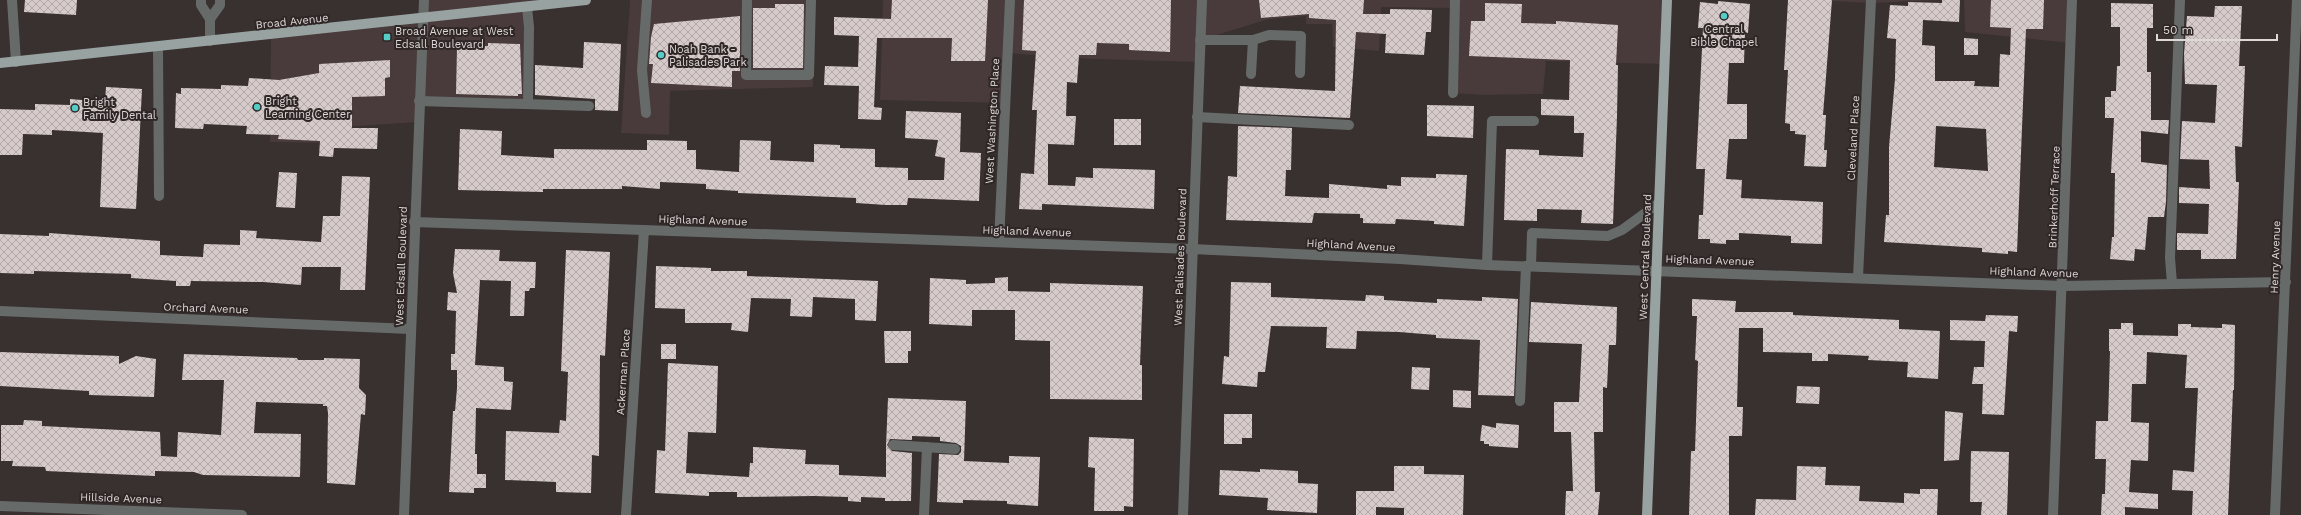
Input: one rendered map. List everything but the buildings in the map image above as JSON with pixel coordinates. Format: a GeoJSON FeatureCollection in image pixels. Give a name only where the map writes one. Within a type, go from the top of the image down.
{"type":"FeatureCollection","features":[{"type":"Feature","properties":{"kind":"main road","name":"Broad Avenue"},"geometry":{"type":"LineString","coordinates":[[0,64],[586,0]]}},
{"type":"Feature","properties":{"kind":"main road","name":"West Central Boulevard"},"geometry":{"type":"LineString","coordinates":[[1647,515],[1667,0]]}},
{"type":"Feature","properties":{"kind":"street"},"geometry":{"type":"LineString","coordinates":[[12,0],[16,62]]}},
{"type":"Feature","properties":{"kind":"street"},"geometry":{"type":"LineString","coordinates":[[201,0],[201,4],[210,19],[210,41]]}},
{"type":"Feature","properties":{"kind":"street"},"geometry":{"type":"LineString","coordinates":[[210,19],[220,5],[220,0]]}},
{"type":"Feature","properties":{"kind":"street","name":"West Edsall Boulevard"},"geometry":{"type":"LineString","coordinates":[[404,515],[414,222],[424,0]]}},
{"type":"Feature","properties":{"kind":"street"},"geometry":{"type":"LineString","coordinates":[[646,113],[642,70],[647,0]]}},
{"type":"Feature","properties":{"kind":"street"},"geometry":{"type":"LineString","coordinates":[[747,0],[746,75],[809,75],[811,0]]}},
{"type":"Feature","properties":{"kind":"street","name":"West Washington Place"},"geometry":{"type":"LineString","coordinates":[[999,242],[1010,0]]}},
{"type":"Feature","properties":{"kind":"street","name":"West Palisades Boulevard"},"geometry":{"type":"LineString","coordinates":[[1183,515],[1202,0]]}},
{"type":"Feature","properties":{"kind":"street"},"geometry":{"type":"LineString","coordinates":[[1454,93],[1456,0]]}},
{"type":"Feature","properties":{"kind":"street","name":"Cleveland Place"},"geometry":{"type":"LineString","coordinates":[[1858,277],[1871,0]]}},
{"type":"Feature","properties":{"kind":"street","name":"Brinkerhoff Terrace"},"geometry":{"type":"LineString","coordinates":[[2054,515],[2072,0]]}},
{"type":"Feature","properties":{"kind":"street"},"geometry":{"type":"LineString","coordinates":[[2172,283],[2170,258],[2180,0]]}},
{"type":"Feature","properties":{"kind":"street","name":"Henry Avenue"},"geometry":{"type":"LineString","coordinates":[[2275,515],[2297,0]]}},
{"type":"Feature","properties":{"kind":"street"},"geometry":{"type":"LineString","coordinates":[[527,7],[529,27],[528,104]]}},
{"type":"Feature","properties":{"kind":"street"},"geometry":{"type":"LineString","coordinates":[[1200,40],[1253,40],[1269,35],[1301,36],[1300,73]]}},
{"type":"Feature","properties":{"kind":"street"},"geometry":{"type":"LineString","coordinates":[[1251,74],[1253,40]]}},
{"type":"Feature","properties":{"kind":"street"},"geometry":{"type":"LineString","coordinates":[[158,47],[158,196]]}},
{"type":"Feature","properties":{"kind":"street"},"geometry":{"type":"LineString","coordinates":[[419,101],[588,106]]}},
{"type":"Feature","properties":{"kind":"street"},"geometry":{"type":"LineString","coordinates":[[1197,117],[1349,125]]}},
{"type":"Feature","properties":{"kind":"street"},"geometry":{"type":"LineString","coordinates":[[1487,265],[1492,121],[1534,121]]}},
{"type":"Feature","properties":{"kind":"street"},"geometry":{"type":"LineString","coordinates":[[1520,400],[1532,234],[1608,236],[1622,230],[1659,203]]}},
{"type":"Feature","properties":{"kind":"street","name":"Highland Avenue"},"geometry":{"type":"LineString","coordinates":[[414,222],[999,242],[1400,259],[1487,265],[1858,277],[2063,286],[2286,282]]}},
{"type":"Feature","properties":{"kind":"street","name":"Ackerman Place"},"geometry":{"type":"LineString","coordinates":[[626,515],[644,230]]}},
{"type":"Feature","properties":{"kind":"street","name":"Orchard Avenue"},"geometry":{"type":"LineString","coordinates":[[0,311],[410,329]]}},
{"type":"Feature","properties":{"kind":"street"},"geometry":{"type":"LineString","coordinates":[[893,445],[955,449]]}},
{"type":"Feature","properties":{"kind":"street"},"geometry":{"type":"LineString","coordinates":[[924,515],[927,447]]}},
{"type":"Feature","properties":{"kind":"street","name":"Hillside Avenue"},"geometry":{"type":"LineString","coordinates":[[0,506],[242,515]]}},
{"type":"Feature","properties":{"kind":"shaded area"},"geometry":{"type":"Polygon","coordinates":[[[424,0],[586,0],[527,7],[528,104],[420,101],[418,122],[328,128],[328,143],[270,142],[271,35],[422,19],[424,0]]]}},
{"type":"Feature","properties":{"kind":"shaded area"},"geometry":{"type":"Polygon","coordinates":[[[630,0],[814,0],[813,87],[670,91],[669,135],[621,133],[630,0]]]}},
{"type":"Feature","properties":{"kind":"shaded area"},"geometry":{"type":"Polygon","coordinates":[[[883,0],[1667,0],[1665,64],[1546,61],[1543,94],[1483,95],[1453,93],[1455,8],[1381,7],[1379,51],[1333,47],[1332,24],[1306,24],[1306,16],[1269,19],[1200,40],[1199,62],[1093,59],[1007,53],[1005,103],[880,100],[883,0]]]}},
{"type":"Feature","properties":{"kind":"shaded area"},"geometry":{"type":"Polygon","coordinates":[[[1810,0],[1938,0],[1871,3],[1810,0]]]}},
{"type":"Feature","properties":{"kind":"shaded area"},"geometry":{"type":"Polygon","coordinates":[[[1964,0],[2072,0],[2071,43],[1965,32],[1964,0]]]}},
{"type":"Feature","properties":{"kind":"place","name":"Central Bible Chapel"},"geometry":{"type":"Point","coordinates":[1724,16]}},
{"type":"Feature","properties":{"kind":"place","name":"Broad Avenue at West Edsall Boulevard"},"geometry":{"type":"Point","coordinates":[387,37]}},
{"type":"Feature","properties":{"kind":"place","name":"Noah Bank - Palisades Park"},"geometry":{"type":"Point","coordinates":[661,55]}},
{"type":"Feature","properties":{"kind":"place","name":"Bright Learning Center"},"geometry":{"type":"Point","coordinates":[257,107]}},
{"type":"Feature","properties":{"kind":"place","name":"Bright Family Dental"},"geometry":{"type":"Point","coordinates":[75,108]}}]}
